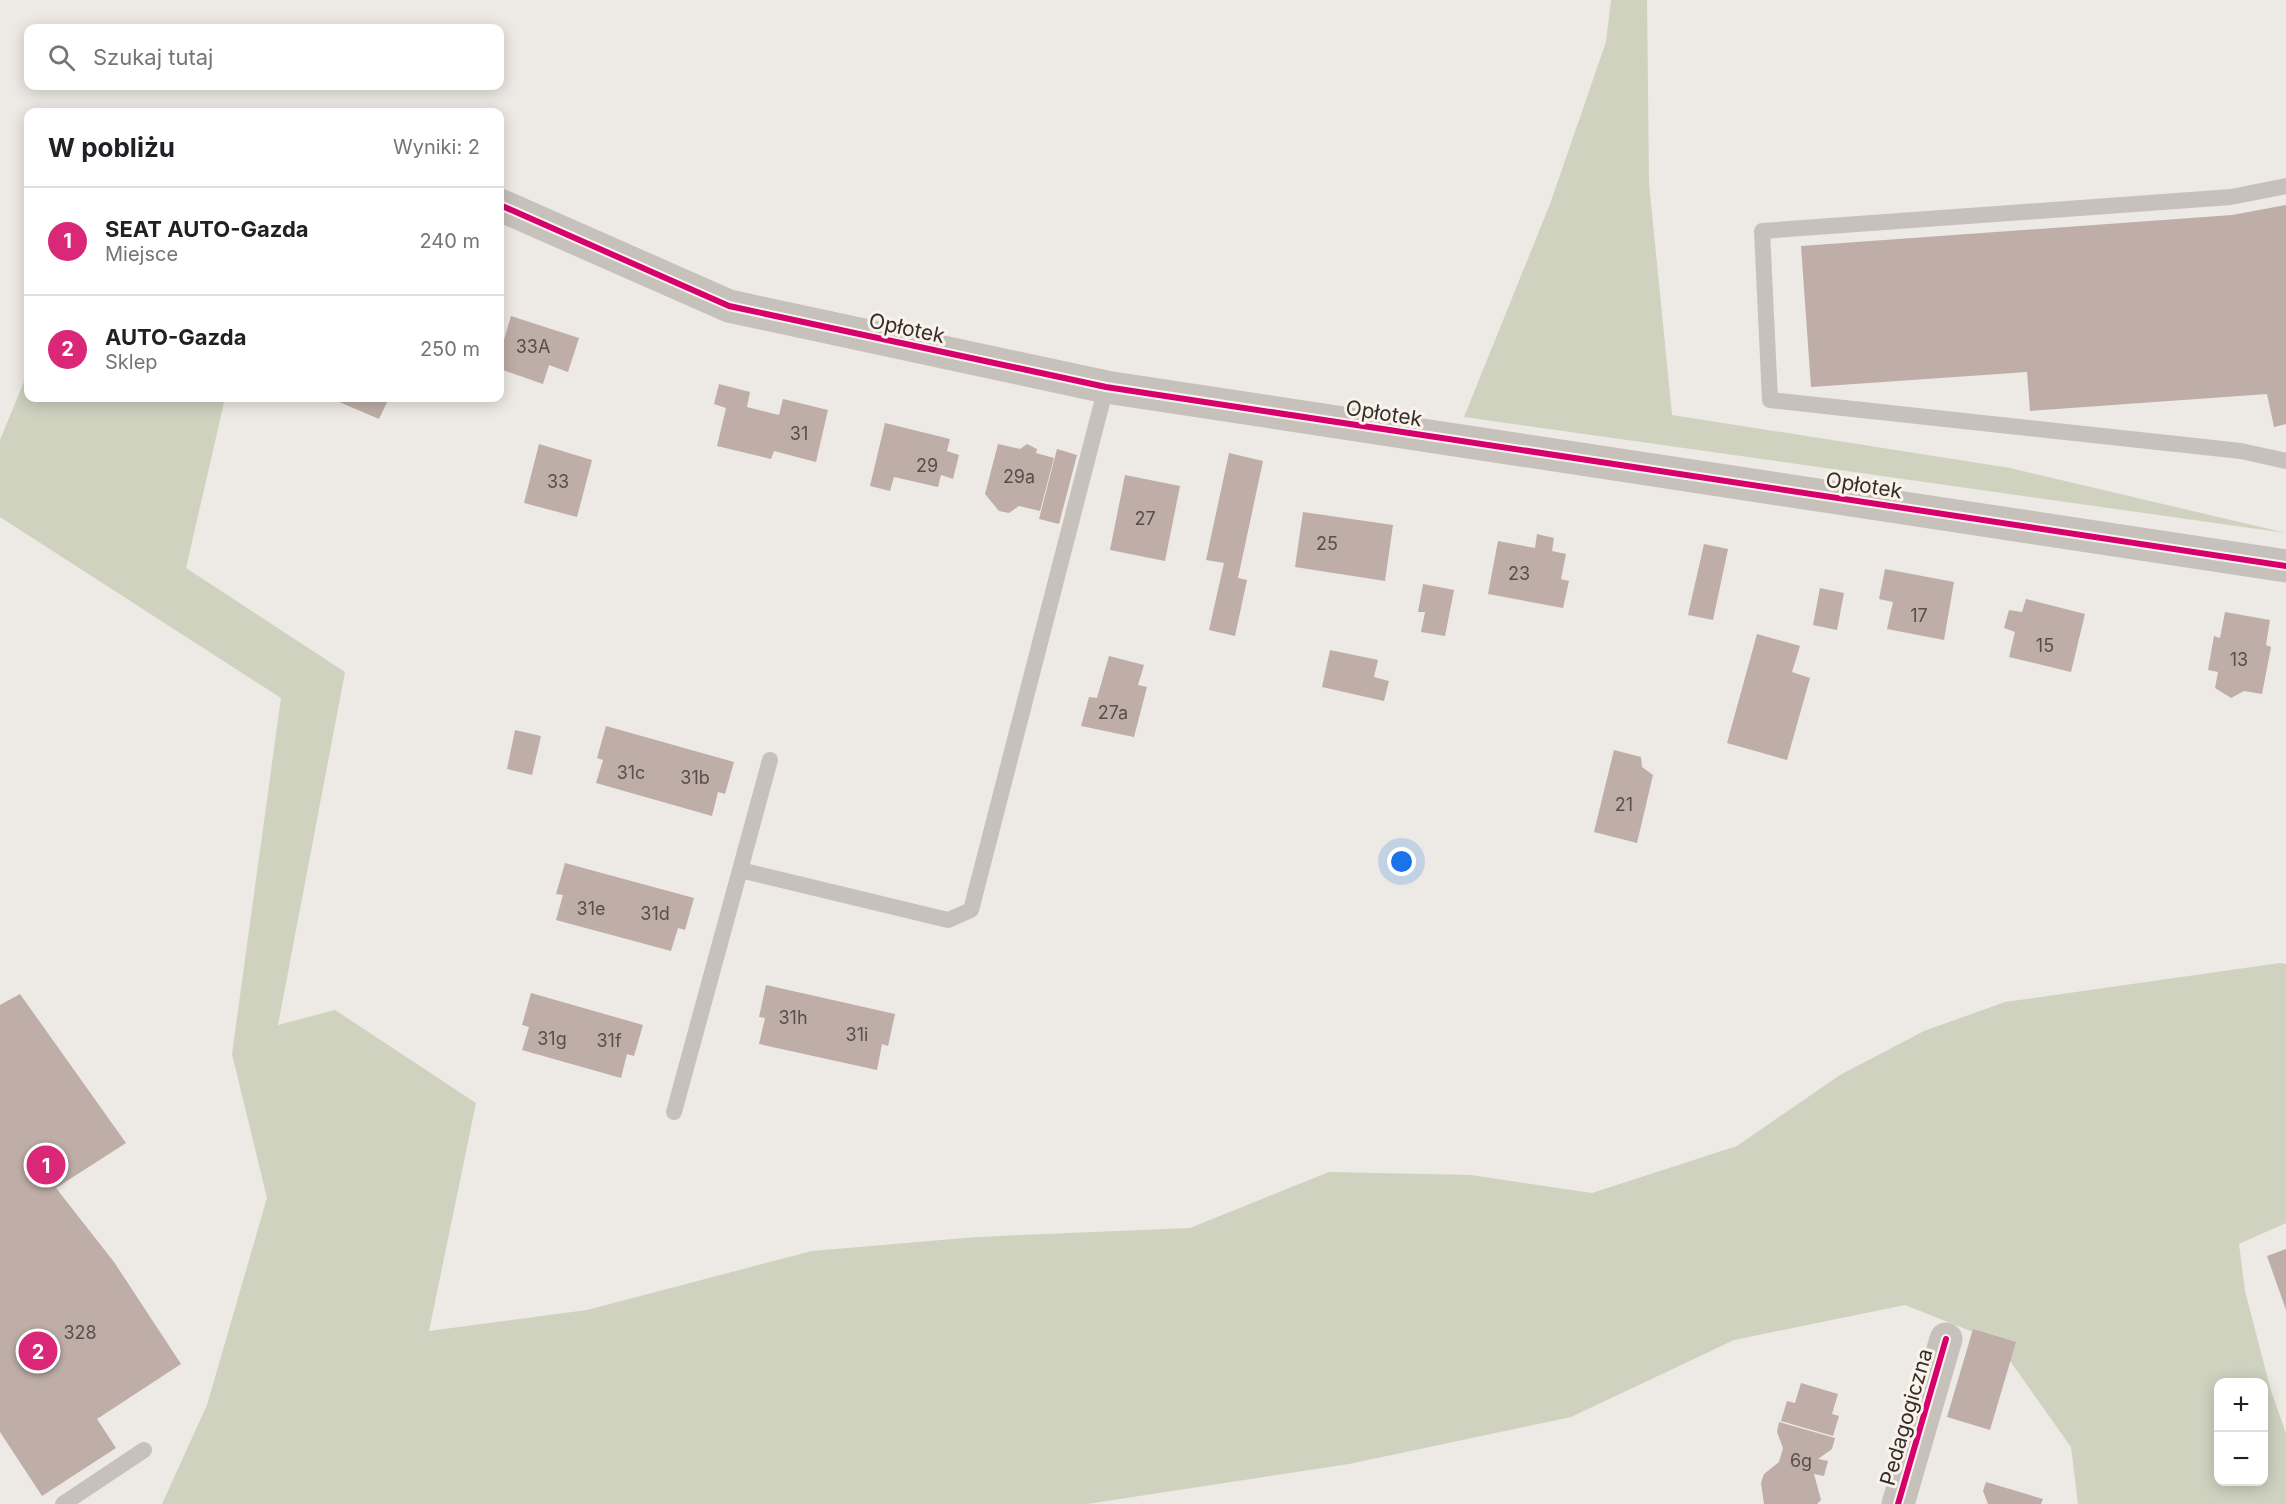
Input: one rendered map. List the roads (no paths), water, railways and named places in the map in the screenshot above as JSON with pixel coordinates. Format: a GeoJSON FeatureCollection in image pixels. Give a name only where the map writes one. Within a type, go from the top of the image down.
{"type":"FeatureCollection","features":[{"type":"Feature","properties":{"kind":"street","name":"Opłotek"},"geometry":{"type":"LineString","coordinates":[[504,207],[729,306],[1106,387],[2286,566]]}},
{"type":"Feature","properties":{"kind":"street","name":"Pedagogiczna"},"geometry":{"type":"LineString","coordinates":[[1898,1504],[1946,1339]]}},
{"type":"Feature","properties":{"kind":"lane"},"geometry":{"type":"LineString","coordinates":[[2286,186],[2231,197],[1762,231],[1770,400],[2241,451],[2286,461]]}},
{"type":"Feature","properties":{"kind":"lane"},"geometry":{"type":"LineString","coordinates":[[740,870],[948,920],[971,910],[1106,387]]}},
{"type":"Feature","properties":{"kind":"lane"},"geometry":{"type":"LineString","coordinates":[[674,1112],[770,760]]}},
{"type":"Feature","properties":{"kind":"lane"},"geometry":{"type":"LineString","coordinates":[[63,1504],[144,1450]]}},
{"type":"Feature","properties":{"kind":"place","name":"SEAT AUTO-Gazda"},"geometry":{"type":"Point","coordinates":[46,1165]}},
{"type":"Feature","properties":{"kind":"place","name":"AUTO-Gazda"},"geometry":{"type":"Point","coordinates":[38,1351]}}]}
